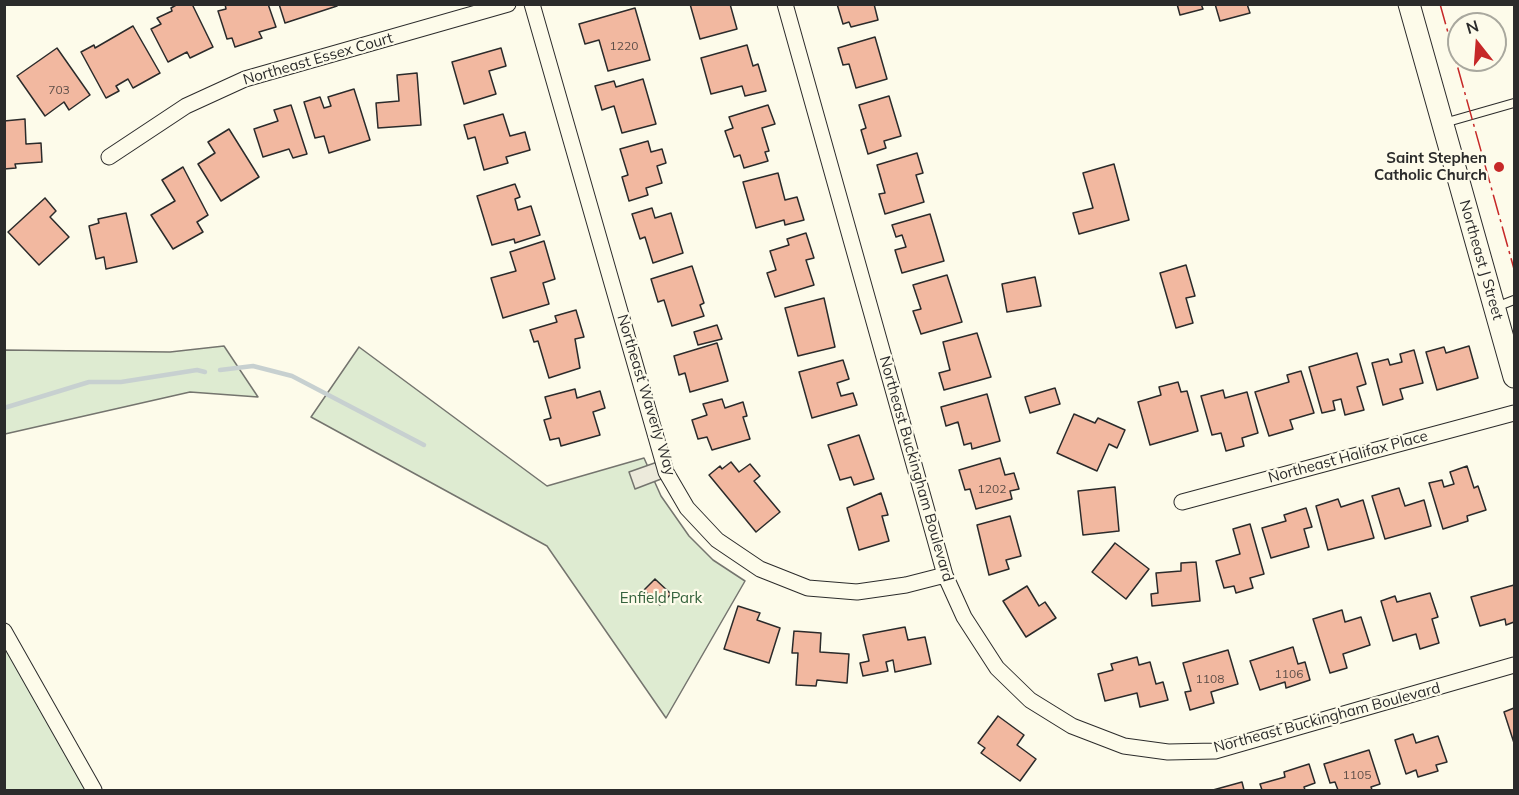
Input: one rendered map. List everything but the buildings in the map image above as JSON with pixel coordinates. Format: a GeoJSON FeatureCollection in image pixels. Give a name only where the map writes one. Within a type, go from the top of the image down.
{"type":"FeatureCollection","features":[{"type":"Feature","properties":{"kind":"street","name":"Northeast Essex Court"},"geometry":{"type":"LineString","coordinates":[[109,157],[186,106],[245,79],[508,4]]}},
{"type":"Feature","properties":{"kind":"street","name":"Northeast Waverly Way"},"geometry":{"type":"LineString","coordinates":[[532,4],[665,468],[687,508],[717,540],[751,563],[808,588],[857,592],[906,585],[945,575]]}},
{"type":"Feature","properties":{"kind":"street","name":"Northeast Buckingham Boulevard"},"geometry":{"type":"LineString","coordinates":[[785,4],[945,575],[964,617],[997,668],[1030,700],[1072,726],[1124,746],[1168,752],[1215,751],[1515,665]]}},
{"type":"Feature","properties":{"kind":"street","name":"Northeast J Street"},"geometry":{"type":"LineString","coordinates":[[1408,4],[1515,377]]}},
{"type":"Feature","properties":{"kind":"street","name":"Northeast Halifax Place"},"geometry":{"type":"LineString","coordinates":[[1182,502],[1515,413]]}},
{"type":"Feature","properties":{"kind":"street"},"geometry":{"type":"LineString","coordinates":[[4,631],[93,790]]}},
{"type":"Feature","properties":{"kind":"lane"},"geometry":{"type":"LineString","coordinates":[[1442,123],[1515,104]]}},
{"type":"Feature","properties":{"kind":"lane"},"geometry":{"type":"LineString","coordinates":[[1494,307],[1515,300]]}},
{"type":"Feature","properties":{"kind":"green space"},"geometry":{"type":"Polygon","coordinates":[[[224,346],[258,397],[190,392],[5,434],[5,350],[170,352],[224,346]]]}},
{"type":"Feature","properties":{"kind":"green space","name":"Enfield Park"},"geometry":{"type":"Polygon","coordinates":[[[359,347],[547,486],[644,458],[661,496],[689,536],[713,560],[745,581],[666,718],[547,546],[311,417],[359,347]]]}},
{"type":"Feature","properties":{"kind":"green space"},"geometry":{"type":"Polygon","coordinates":[[[5,626],[90,790],[5,790],[5,626]]]}},
{"type":"Feature","properties":{"kind":"shaded area"},"geometry":{"type":"Polygon","coordinates":[[[663,460],[669,476],[635,489],[629,472],[663,460]]]}},
{"type":"Feature","properties":{"kind":"waterway"},"geometry":{"type":"LineString","coordinates":[[220,370],[253,366],[292,376],[424,445]]}},
{"type":"Feature","properties":{"kind":"waterway"},"geometry":{"type":"LineString","coordinates":[[4,408],[89,382],[121,382],[197,370],[205,372]]}},
{"type":"Feature","properties":{"kind":"power"},"geometry":{"type":"LineString","coordinates":[[1440,4],[1514,269]]}},
{"type":"Feature","properties":{"kind":"place","name":"Saint Stephen Catholic Church"},"geometry":{"type":"Point","coordinates":[1499,167]}}]}
